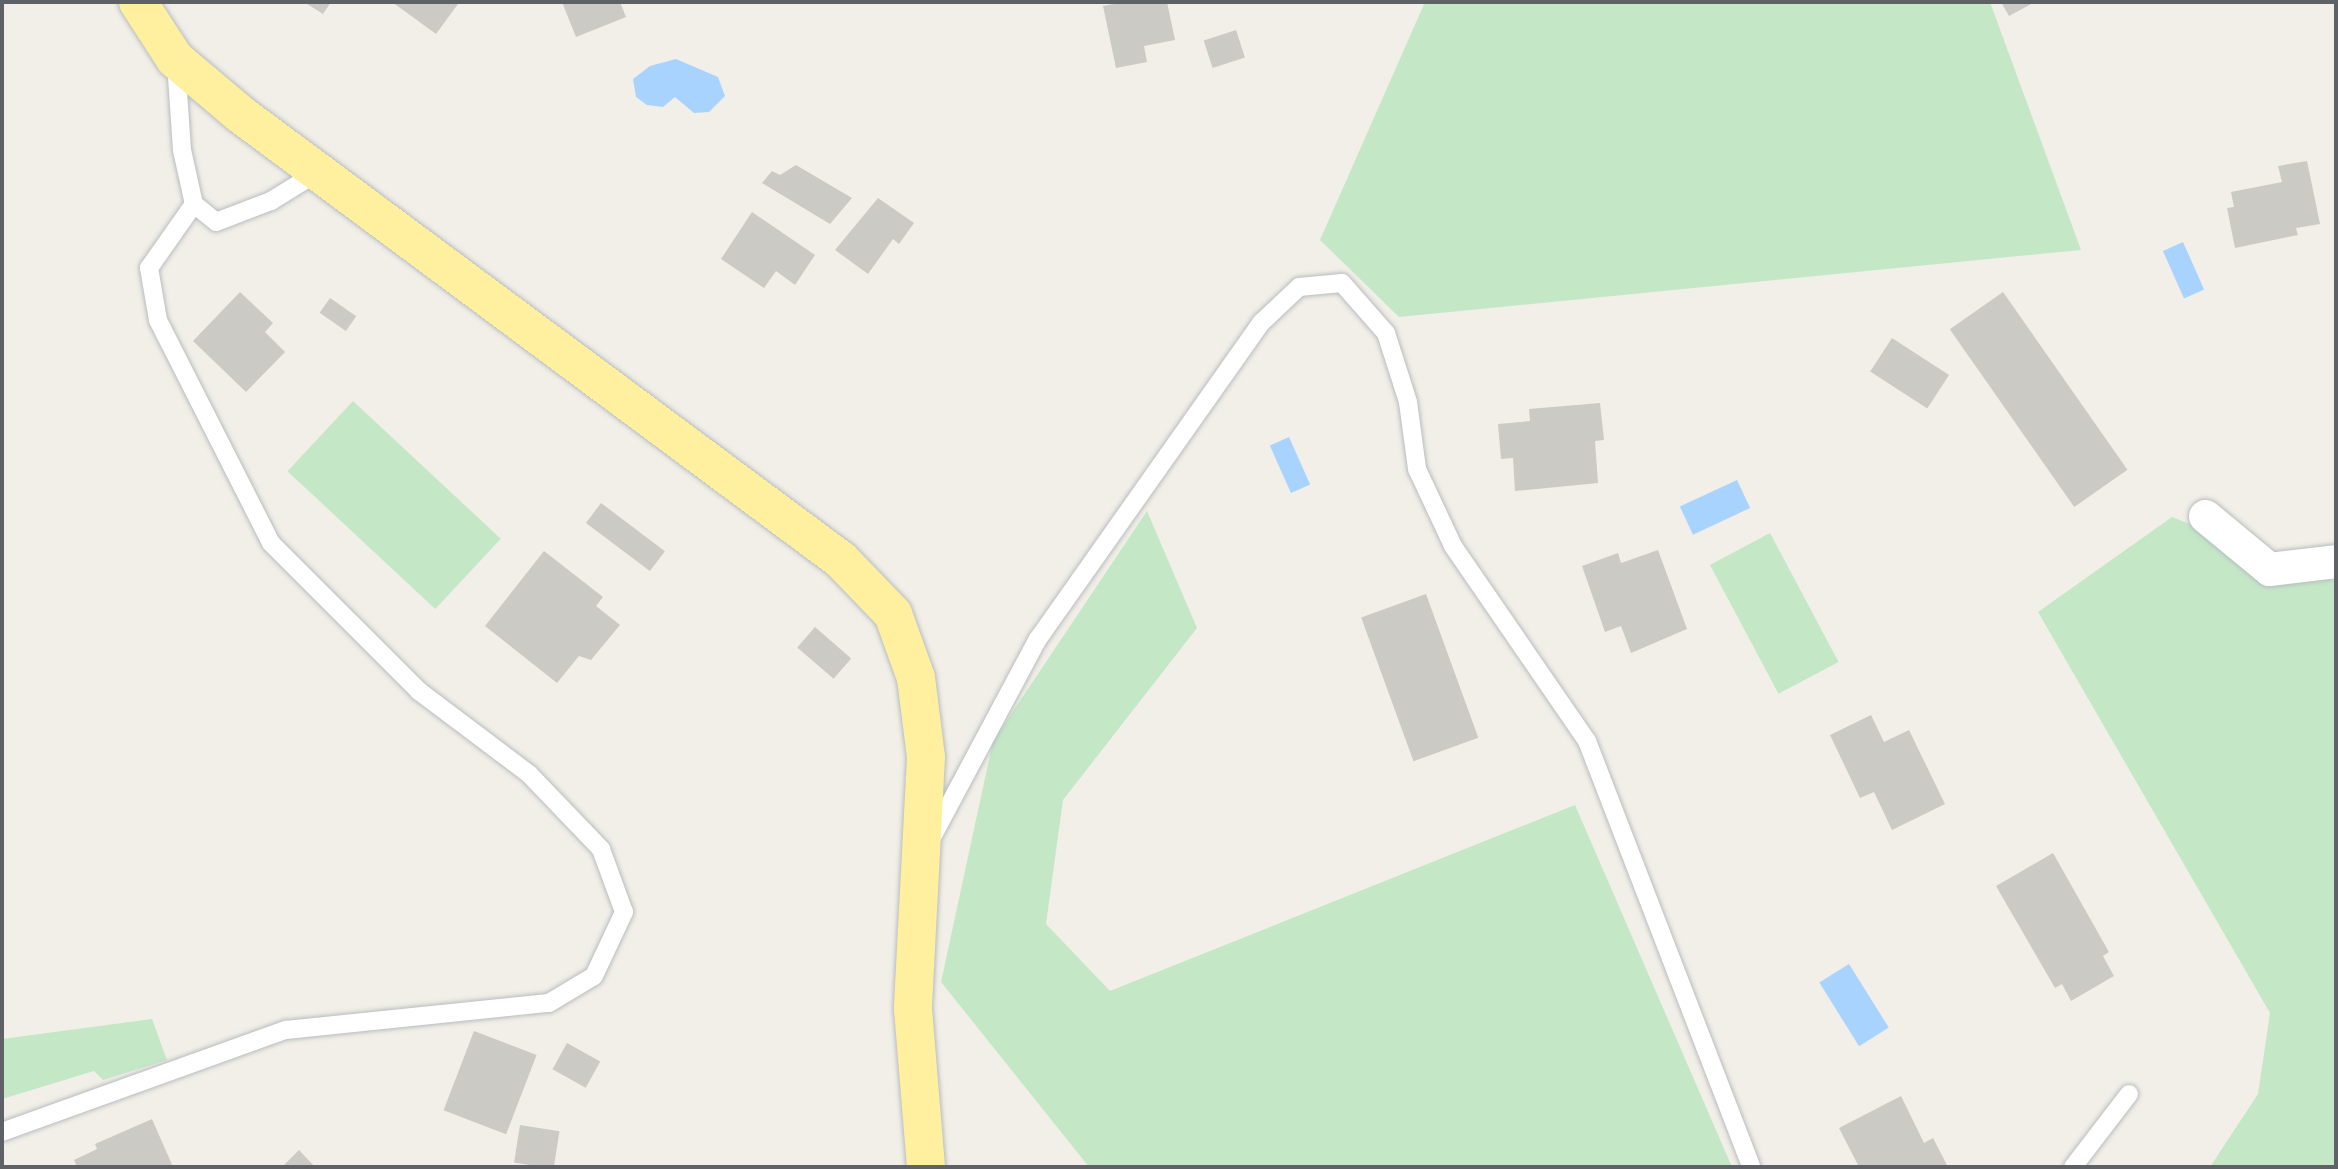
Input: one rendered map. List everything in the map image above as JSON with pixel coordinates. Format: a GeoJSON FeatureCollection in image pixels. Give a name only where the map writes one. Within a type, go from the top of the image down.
{"type":"FeatureCollection","features":[{"type":"Feature","properties":{"kind":"highway"},"geometry":{"type":"LineString","coordinates":[[138,2],[175,59],[318,172],[841,560],[893,614],[916,678],[926,757],[913,1009],[926,1167]]}},
{"type":"Feature","properties":{"kind":"street"},"geometry":{"type":"LineString","coordinates":[[2204,516],[2269,569],[2336,561]]}},
{"type":"Feature","properties":{"kind":"lane"},"geometry":{"type":"LineString","coordinates":[[175,59],[182,150],[194,204],[216,222],[271,201],[318,172]]}},
{"type":"Feature","properties":{"kind":"lane"},"geometry":{"type":"LineString","coordinates":[[2,1132],[286,1030],[549,1003],[594,976],[624,912],[601,849],[529,774],[419,691],[271,543],[158,320],[149,268],[194,204]]}},
{"type":"Feature","properties":{"kind":"lane"},"geometry":{"type":"LineString","coordinates":[[921,858],[1038,639],[1262,322],[1299,286],[1342,283],[1386,333],[1408,402],[1418,469],[1453,546],[1587,741],[1751,1167]]}},
{"type":"Feature","properties":{"kind":"lane"},"geometry":{"type":"LineString","coordinates":[[2073,1167],[2129,1094]]}},
{"type":"Feature","properties":{"kind":"green space"},"geometry":{"type":"Polygon","coordinates":[[[1425,2],[1990,2],[2081,250],[1399,317],[1320,240],[1425,2]]]}},
{"type":"Feature","properties":{"kind":"green space"},"geometry":{"type":"Polygon","coordinates":[[[353,401],[501,539],[435,609],[288,471],[353,401]]]}},
{"type":"Feature","properties":{"kind":"green space"},"geometry":{"type":"Polygon","coordinates":[[[1147,511],[1197,628],[1063,800],[1046,924],[1110,991],[1575,805],[1732,1167],[1089,1167],[941,982],[993,741],[1147,511]]]}},
{"type":"Feature","properties":{"kind":"green space"},"geometry":{"type":"Polygon","coordinates":[[[2172,517],[2336,582],[2336,1167],[2210,1167],[2258,1094],[2270,1013],[2038,612],[2172,517]]]}},
{"type":"Feature","properties":{"kind":"green space"},"geometry":{"type":"Polygon","coordinates":[[[1770,533],[1839,662],[1779,694],[1710,565],[1770,533]]]}},
{"type":"Feature","properties":{"kind":"green space"},"geometry":{"type":"Polygon","coordinates":[[[152,1019],[167,1060],[103,1080],[94,1071],[2,1099],[2,1039],[152,1019]]]}},
{"type":"Feature","properties":{"kind":"water"},"geometry":{"type":"Polygon","coordinates":[[[676,59],[718,77],[725,96],[709,112],[694,113],[675,97],[663,107],[647,105],[636,97],[633,79],[650,66],[676,59]]]}},
{"type":"Feature","properties":{"kind":"water"},"geometry":{"type":"Polygon","coordinates":[[[2183,242],[2204,290],[2184,298],[2163,251],[2183,242]]]}},
{"type":"Feature","properties":{"kind":"water"},"geometry":{"type":"Polygon","coordinates":[[[1289,437],[1310,485],[1291,493],[1270,446],[1289,437]]]}},
{"type":"Feature","properties":{"kind":"water"},"geometry":{"type":"Polygon","coordinates":[[[1737,480],[1750,508],[1693,535],[1680,507],[1737,480]]]}},
{"type":"Feature","properties":{"kind":"water"},"geometry":{"type":"Polygon","coordinates":[[[1849,964],[1889,1028],[1859,1046],[1819,983],[1849,964]]]}},
{"type":"Feature","properties":{"kind":"building"},"geometry":{"type":"Polygon","coordinates":[[[304,2],[331,2],[323,14],[304,2]]]}},
{"type":"Feature","properties":{"kind":"building"},"geometry":{"type":"Polygon","coordinates":[[[392,2],[455,2],[458,4],[436,34],[392,2]]]}},
{"type":"Feature","properties":{"kind":"building"},"geometry":{"type":"Polygon","coordinates":[[[562,2],[620,2],[626,17],[576,37],[562,2]]]}},
{"type":"Feature","properties":{"kind":"building"},"geometry":{"type":"Polygon","coordinates":[[[1125,2],[1167,2],[1175,40],[1144,46],[1147,62],[1116,68],[1103,6],[1125,2]]]}},
{"type":"Feature","properties":{"kind":"building"},"geometry":{"type":"Polygon","coordinates":[[[2001,2],[2035,2],[2009,16],[2001,2]]]}},
{"type":"Feature","properties":{"kind":"building"},"geometry":{"type":"Polygon","coordinates":[[[1236,30],[1245,58],[1213,68],[1204,41],[1236,30]]]}},
{"type":"Feature","properties":{"kind":"building"},"geometry":{"type":"Polygon","coordinates":[[[2307,161],[2320,224],[2296,228],[2298,235],[2235,248],[2227,208],[2234,207],[2231,192],[2282,182],[2278,166],[2307,161]]]}},
{"type":"Feature","properties":{"kind":"building"},"geometry":{"type":"Polygon","coordinates":[[[796,165],[852,198],[830,224],[762,183],[772,171],[780,175],[796,165]]]}},
{"type":"Feature","properties":{"kind":"building"},"geometry":{"type":"Polygon","coordinates":[[[878,198],[914,223],[899,244],[893,239],[868,274],[835,250],[878,198]]]}},
{"type":"Feature","properties":{"kind":"building"},"geometry":{"type":"Polygon","coordinates":[[[752,212],[815,255],[795,285],[776,271],[764,288],[721,259],[752,212]]]}},
{"type":"Feature","properties":{"kind":"building"},"geometry":{"type":"Polygon","coordinates":[[[240,292],[273,323],[265,332],[285,352],[246,392],[193,341],[240,292]]]}},
{"type":"Feature","properties":{"kind":"building"},"geometry":{"type":"Polygon","coordinates":[[[2003,292],[2127,470],[2074,507],[1950,329],[2003,292]]]}},
{"type":"Feature","properties":{"kind":"building"},"geometry":{"type":"Polygon","coordinates":[[[330,298],[356,316],[346,331],[320,313],[330,298]]]}},
{"type":"Feature","properties":{"kind":"building"},"geometry":{"type":"Polygon","coordinates":[[[1892,338],[1949,375],[1927,409],[1870,372],[1892,338]]]}},
{"type":"Feature","properties":{"kind":"building"},"geometry":{"type":"Polygon","coordinates":[[[1600,403],[1604,440],[1595,441],[1598,483],[1515,491],[1513,458],[1501,459],[1498,424],[1530,421],[1529,409],[1600,403]]]}},
{"type":"Feature","properties":{"kind":"building"},"geometry":{"type":"Polygon","coordinates":[[[601,503],[665,551],[650,571],[586,523],[601,503]]]}},
{"type":"Feature","properties":{"kind":"building"},"geometry":{"type":"Polygon","coordinates":[[[1658,550],[1687,629],[1631,653],[1621,626],[1605,632],[1582,566],[1618,553],[1621,563],[1658,550]]]}},
{"type":"Feature","properties":{"kind":"building"},"geometry":{"type":"Polygon","coordinates":[[[544,551],[603,597],[596,606],[620,625],[591,660],[579,656],[557,683],[485,626],[544,551]]]}},
{"type":"Feature","properties":{"kind":"building"},"geometry":{"type":"Polygon","coordinates":[[[1426,594],[1478,738],[1413,761],[1361,618],[1426,594]]]}},
{"type":"Feature","properties":{"kind":"building"},"geometry":{"type":"Polygon","coordinates":[[[815,627],[851,658],[834,679],[797,647],[815,627]]]}},
{"type":"Feature","properties":{"kind":"building"},"geometry":{"type":"Polygon","coordinates":[[[1871,715],[1884,742],[1909,730],[1945,804],[1892,830],[1874,792],[1860,798],[1830,735],[1871,715]]]}},
{"type":"Feature","properties":{"kind":"building"},"geometry":{"type":"Polygon","coordinates":[[[2053,853],[2109,952],[2103,956],[2114,976],[2071,1001],[2062,984],[2055,988],[1996,886],[2053,853]]]}},
{"type":"Feature","properties":{"kind":"building"},"geometry":{"type":"Polygon","coordinates":[[[474,1031],[537,1055],[506,1134],[444,1110],[474,1031]]]}},
{"type":"Feature","properties":{"kind":"building"},"geometry":{"type":"Polygon","coordinates":[[[567,1043],[600,1061],[586,1088],[552,1069],[567,1043]]]}},
{"type":"Feature","properties":{"kind":"building"},"geometry":{"type":"Polygon","coordinates":[[[1901,1096],[1924,1143],[1933,1138],[1948,1167],[1859,1167],[1839,1128],[1901,1096]]]}},
{"type":"Feature","properties":{"kind":"building"},"geometry":{"type":"Polygon","coordinates":[[[152,1119],[173,1167],[77,1167],[74,1160],[97,1149],[95,1144],[152,1119]]]}},
{"type":"Feature","properties":{"kind":"building"},"geometry":{"type":"Polygon","coordinates":[[[520,1125],[560,1131],[554,1167],[514,1163],[520,1125]]]}},
{"type":"Feature","properties":{"kind":"building"},"geometry":{"type":"Polygon","coordinates":[[[299,1150],[315,1167],[282,1167],[299,1150]]]}}]}
